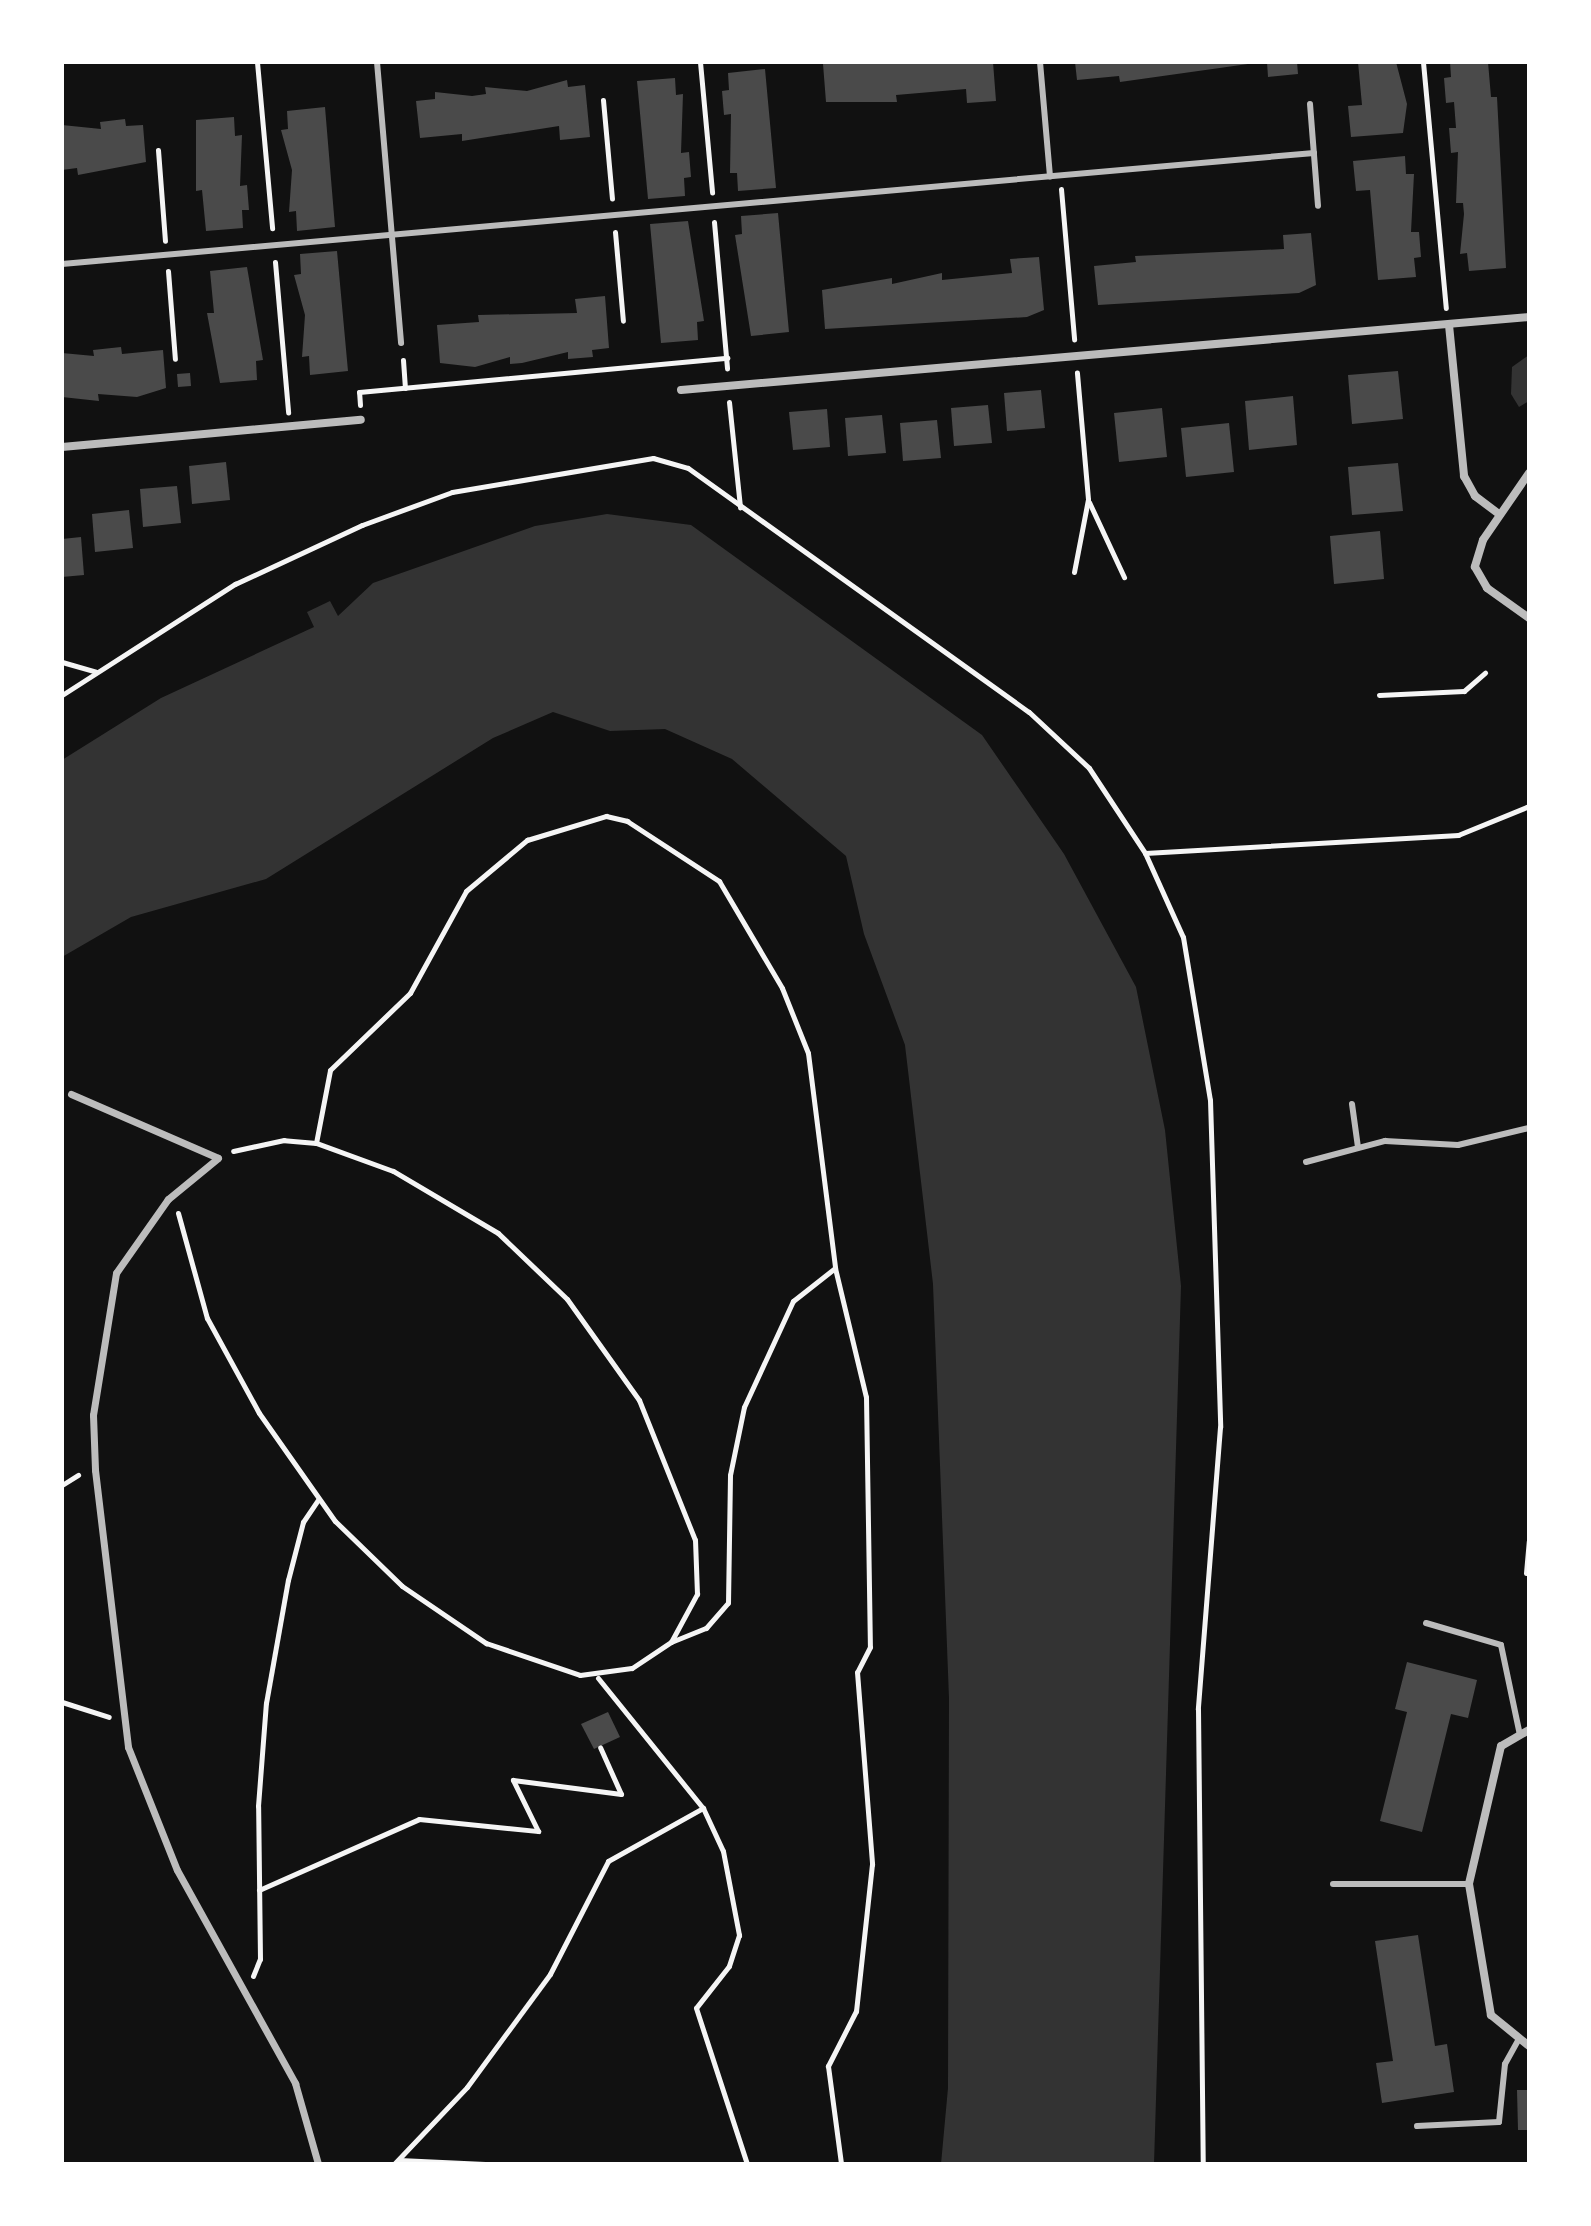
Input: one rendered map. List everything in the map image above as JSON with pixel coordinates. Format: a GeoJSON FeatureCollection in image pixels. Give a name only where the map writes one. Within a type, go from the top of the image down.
{"type":"FeatureCollection","features":[{"type":"Feature","properties":{"kind":"street"},"geometry":{"type":"LineString","coordinates":[[681,390],[1529,317]]}},
{"type":"Feature","properties":{"kind":"street"},"geometry":{"type":"LineString","coordinates":[[1448,325],[1464,476],[1475,496],[1500,515]]}},
{"type":"Feature","properties":{"kind":"street"},"geometry":{"type":"LineString","coordinates":[[62,447],[361,420]]}},
{"type":"Feature","properties":{"kind":"street"},"geometry":{"type":"LineString","coordinates":[[1529,473],[1478,549],[1477,575],[1529,618]]}},
{"type":"Feature","properties":{"kind":"street"},"geometry":{"type":"LineString","coordinates":[[71,1094],[218,1158],[175,1192],[116,1273],[93,1415],[122,1717],[170,1855],[245,1983],[295,2083],[318,2164]]}},
{"type":"Feature","properties":{"kind":"street"},"geometry":{"type":"LineString","coordinates":[[1525,1732],[1501,1746],[1469,1884],[1491,2015],[1529,2046]]}},
{"type":"Feature","properties":{"kind":"lane"},"geometry":{"type":"LineString","coordinates":[[377,62],[401,343]]}},
{"type":"Feature","properties":{"kind":"lane"},"geometry":{"type":"LineString","coordinates":[[1040,62],[1050,177]]}},
{"type":"Feature","properties":{"kind":"lane"},"geometry":{"type":"LineString","coordinates":[[1310,104],[1318,206]]}},
{"type":"Feature","properties":{"kind":"lane"},"geometry":{"type":"LineString","coordinates":[[62,264],[1314,153]]}},
{"type":"Feature","properties":{"kind":"lane"},"geometry":{"type":"LineString","coordinates":[[1352,1104],[1358,1147]]}},
{"type":"Feature","properties":{"kind":"lane"},"geometry":{"type":"LineString","coordinates":[[1306,1162],[1358,1147],[1398,1140],[1458,1145],[1529,1128]]}},
{"type":"Feature","properties":{"kind":"lane"},"geometry":{"type":"LineString","coordinates":[[1426,1623],[1501,1645],[1525,1732]]}},
{"type":"Feature","properties":{"kind":"lane"},"geometry":{"type":"LineString","coordinates":[[1333,1884],[1469,1884]]}},
{"type":"Feature","properties":{"kind":"lane"},"geometry":{"type":"LineString","coordinates":[[1417,2126],[1499,2122],[1505,2064],[1519,2039]]}},
{"type":"Feature","properties":{"kind":"path"},"geometry":{"type":"LineString","coordinates":[[1423,62],[1448,325]]}},
{"type":"Feature","properties":{"kind":"path"},"geometry":{"type":"LineString","coordinates":[[1060,176],[1088,499],[1074,572]]}},
{"type":"Feature","properties":{"kind":"path"},"geometry":{"type":"LineString","coordinates":[[401,343],[405,388]]}},
{"type":"Feature","properties":{"kind":"path"},"geometry":{"type":"LineString","coordinates":[[361,420],[359,392],[727,358]]}},
{"type":"Feature","properties":{"kind":"path"},"geometry":{"type":"LineString","coordinates":[[729,409],[740,507]]}},
{"type":"Feature","properties":{"kind":"path"},"geometry":{"type":"LineString","coordinates":[[62,695],[267,567],[452,492],[653,458],[688,468],[1053,730],[1089,768],[1145,853],[1193,970],[1215,1164],[1220,1427],[1198,1709],[1203,2164]]}},
{"type":"Feature","properties":{"kind":"path"},"geometry":{"type":"LineString","coordinates":[[1088,499],[1124,577]]}},
{"type":"Feature","properties":{"kind":"path"},"geometry":{"type":"LineString","coordinates":[[62,662],[97,673]]}},
{"type":"Feature","properties":{"kind":"path"},"geometry":{"type":"LineString","coordinates":[[1379,695],[1464,691],[1485,673]]}},
{"type":"Feature","properties":{"kind":"path"},"geometry":{"type":"LineString","coordinates":[[1145,853],[1458,835],[1529,806]]}},
{"type":"Feature","properties":{"kind":"path"},"geometry":{"type":"LineString","coordinates":[[316,1143],[327,1075],[401,1006],[466,891],[527,840],[585,822],[627,821],[699,863],[752,931],[808,1053],[835,1268],[866,1397],[870,1647],[857,1672],[872,1864],[856,2011],[828,2066],[841,2164]]}},
{"type":"Feature","properties":{"kind":"path"},"geometry":{"type":"LineString","coordinates":[[218,1158],[284,1140],[316,1143],[415,1181],[479,1219],[543,1272],[601,1341],[639,1400],[695,1540],[697,1594],[671,1642]]}},
{"type":"Feature","properties":{"kind":"path"},"geometry":{"type":"LineString","coordinates":[[175,1192],[207,1318],[318,1500],[384,1570],[463,1631],[536,1664],[597,1677],[632,1668],[671,1642],[706,1628],[728,1603],[730,1475],[744,1407],[793,1301],[835,1268]]}},
{"type":"Feature","properties":{"kind":"path"},"geometry":{"type":"LineString","coordinates":[[245,1983],[260,1959],[259,1772],[274,1643],[303,1522],[318,1500]]}},
{"type":"Feature","properties":{"kind":"path"},"geometry":{"type":"LineString","coordinates":[[1526,1573],[1529,1541]]}},
{"type":"Feature","properties":{"kind":"path"},"geometry":{"type":"LineString","coordinates":[[597,1677],[703,1808],[734,1891],[739,1935],[729,1966],[696,2008],[747,2164]]}},
{"type":"Feature","properties":{"kind":"path"},"geometry":{"type":"LineString","coordinates":[[62,1702],[90,1717],[122,1717]]}},
{"type":"Feature","properties":{"kind":"path"},"geometry":{"type":"LineString","coordinates":[[259,1890],[419,1819],[538,1831],[513,1780],[621,1794],[600,1747]]}},
{"type":"Feature","properties":{"kind":"path"},"geometry":{"type":"LineString","coordinates":[[396,2162],[467,2087],[550,1974],[608,1861],[703,1808]]}},
{"type":"Feature","properties":{"kind":"path"},"geometry":{"type":"LineString","coordinates":[[396,2162],[485,2164]]}},
{"type":"Feature","properties":{"kind":"shaded area"},"geometry":{"type":"Polygon","coordinates":[[[1529,355],[1529,401],[1519,407],[1511,394],[1512,367],[1529,355]]]}},
{"type":"Feature","properties":{"kind":"shaded area"},"geometry":{"type":"Polygon","coordinates":[[[607,514],[691,525],[982,735],[1064,854],[1136,987],[1165,1130],[1181,1286],[1154,2164],[941,2164],[948,2088],[949,1698],[933,1284],[905,1045],[864,934],[846,856],[732,759],[665,729],[610,731],[553,712],[493,738],[266,879],[131,917],[62,957],[62,760],[161,698],[314,627],[307,612],[330,601],[338,616],[373,583],[535,526],[607,514]]]}},
{"type":"Feature","properties":{"kind":"building"},"geometry":{"type":"Polygon","coordinates":[[[993,62],[996,101],[967,103],[966,89],[896,95],[897,102],[826,102],[823,64],[993,62]]]}},
{"type":"Feature","properties":{"kind":"building"},"geometry":{"type":"Polygon","coordinates":[[[1075,62],[1248,64],[1120,82],[1119,76],[1077,80],[1075,62]]]}},
{"type":"Feature","properties":{"kind":"building"},"geometry":{"type":"Polygon","coordinates":[[[1267,62],[1297,62],[1298,74],[1268,77],[1267,62]]]}},
{"type":"Feature","properties":{"kind":"building"},"geometry":{"type":"Polygon","coordinates":[[[1358,62],[1396,62],[1407,104],[1403,133],[1351,137],[1348,106],[1362,105],[1358,62]]]}},
{"type":"Feature","properties":{"kind":"building"},"geometry":{"type":"Polygon","coordinates":[[[1450,62],[1488,62],[1491,97],[1497,97],[1506,268],[1469,271],[1467,253],[1460,254],[1464,214],[1463,203],[1456,203],[1458,152],[1451,153],[1449,128],[1456,128],[1454,102],[1446,103],[1444,78],[1451,77],[1450,62]]]}},
{"type":"Feature","properties":{"kind":"building"},"geometry":{"type":"Polygon","coordinates":[[[765,69],[776,188],[738,191],[737,173],[730,173],[731,114],[724,115],[722,91],[729,90],[728,73],[765,69]]]}},
{"type":"Feature","properties":{"kind":"building"},"geometry":{"type":"Polygon","coordinates":[[[675,78],[676,95],[683,94],[681,153],[689,152],[691,177],[684,178],[685,196],[648,199],[637,81],[675,78]]]}},
{"type":"Feature","properties":{"kind":"building"},"geometry":{"type":"Polygon","coordinates":[[[567,80],[568,87],[585,85],[590,137],[560,140],[559,126],[462,141],[462,134],[420,138],[416,101],[435,99],[435,92],[472,96],[486,94],[485,87],[527,91],[567,80]]]}},
{"type":"Feature","properties":{"kind":"building"},"geometry":{"type":"Polygon","coordinates":[[[325,107],[335,227],[297,231],[296,211],[289,212],[292,170],[281,130],[288,129],[287,111],[325,107]]]}},
{"type":"Feature","properties":{"kind":"building"},"geometry":{"type":"Polygon","coordinates":[[[234,117],[235,136],[242,135],[240,186],[247,185],[249,210],[242,210],[243,228],[206,231],[202,190],[196,191],[196,120],[234,117]]]}},
{"type":"Feature","properties":{"kind":"building"},"geometry":{"type":"Polygon","coordinates":[[[125,119],[126,126],[143,125],[146,162],[78,175],[77,168],[62,170],[62,125],[101,129],[100,122],[125,119]]]}},
{"type":"Feature","properties":{"kind":"building"},"geometry":{"type":"Polygon","coordinates":[[[1405,156],[1406,174],[1414,174],[1411,232],[1419,232],[1421,257],[1414,258],[1416,277],[1378,280],[1370,190],[1356,191],[1353,161],[1405,156]]]}},
{"type":"Feature","properties":{"kind":"building"},"geometry":{"type":"Polygon","coordinates":[[[778,213],[789,332],[751,336],[735,235],[742,234],[741,216],[778,213]]]}},
{"type":"Feature","properties":{"kind":"building"},"geometry":{"type":"Polygon","coordinates":[[[688,221],[704,321],[697,322],[698,340],[661,343],[650,224],[688,221]]]}},
{"type":"Feature","properties":{"kind":"building"},"geometry":{"type":"Polygon","coordinates":[[[1311,233],[1316,285],[1299,293],[1098,305],[1094,266],[1136,262],[1135,256],[1284,249],[1283,235],[1311,233]]]}},
{"type":"Feature","properties":{"kind":"building"},"geometry":{"type":"Polygon","coordinates":[[[337,251],[348,371],[310,375],[309,356],[302,357],[305,315],[294,275],[301,274],[300,254],[337,251]]]}},
{"type":"Feature","properties":{"kind":"building"},"geometry":{"type":"Polygon","coordinates":[[[1039,257],[1044,310],[1027,317],[825,329],[822,290],[892,278],[892,284],[942,273],[942,280],[1012,273],[1010,259],[1039,257]]]}},
{"type":"Feature","properties":{"kind":"building"},"geometry":{"type":"Polygon","coordinates":[[[247,267],[263,360],[256,361],[257,380],[220,383],[207,313],[214,313],[210,271],[247,267]]]}},
{"type":"Feature","properties":{"kind":"building"},"geometry":{"type":"Polygon","coordinates":[[[605,296],[609,348],[592,350],[593,357],[568,359],[568,352],[522,363],[510,364],[510,357],[475,367],[440,363],[437,325],[479,322],[478,315],[577,313],[575,299],[605,296]]]}},
{"type":"Feature","properties":{"kind":"building"},"geometry":{"type":"Polygon","coordinates":[[[121,347],[122,354],[163,350],[166,388],[137,397],[98,394],[99,401],[62,397],[62,353],[94,356],[93,350],[121,347]]]}},
{"type":"Feature","properties":{"kind":"building"},"geometry":{"type":"Polygon","coordinates":[[[1398,371],[1403,419],[1352,424],[1348,375],[1398,371]]]}},
{"type":"Feature","properties":{"kind":"building"},"geometry":{"type":"Polygon","coordinates":[[[190,373],[191,386],[178,387],[177,374],[190,373]]]}},
{"type":"Feature","properties":{"kind":"building"},"geometry":{"type":"Polygon","coordinates":[[[1041,390],[1045,428],[1007,431],[1004,393],[1041,390]]]}},
{"type":"Feature","properties":{"kind":"building"},"geometry":{"type":"Polygon","coordinates":[[[1293,396],[1297,445],[1249,450],[1245,401],[1293,396]]]}},
{"type":"Feature","properties":{"kind":"building"},"geometry":{"type":"Polygon","coordinates":[[[988,405],[992,443],[954,446],[951,408],[988,405]]]}},
{"type":"Feature","properties":{"kind":"building"},"geometry":{"type":"Polygon","coordinates":[[[1162,408],[1167,457],[1119,462],[1114,413],[1162,408]]]}},
{"type":"Feature","properties":{"kind":"building"},"geometry":{"type":"Polygon","coordinates":[[[827,409],[830,447],[793,450],[789,412],[827,409]]]}},
{"type":"Feature","properties":{"kind":"building"},"geometry":{"type":"Polygon","coordinates":[[[882,415],[886,453],[848,456],[845,418],[882,415]]]}},
{"type":"Feature","properties":{"kind":"building"},"geometry":{"type":"Polygon","coordinates":[[[937,420],[941,458],[903,461],[900,423],[937,420]]]}},
{"type":"Feature","properties":{"kind":"building"},"geometry":{"type":"Polygon","coordinates":[[[1229,423],[1234,472],[1186,477],[1181,428],[1229,423]]]}},
{"type":"Feature","properties":{"kind":"building"},"geometry":{"type":"Polygon","coordinates":[[[226,462],[230,500],[192,504],[189,466],[226,462]]]}},
{"type":"Feature","properties":{"kind":"building"},"geometry":{"type":"Polygon","coordinates":[[[1398,463],[1403,511],[1352,515],[1348,467],[1398,463]]]}},
{"type":"Feature","properties":{"kind":"building"},"geometry":{"type":"Polygon","coordinates":[[[177,486],[181,523],[143,527],[140,489],[177,486]]]}},
{"type":"Feature","properties":{"kind":"building"},"geometry":{"type":"Polygon","coordinates":[[[129,510],[133,548],[95,552],[92,514],[129,510]]]}},
{"type":"Feature","properties":{"kind":"building"},"geometry":{"type":"Polygon","coordinates":[[[1380,531],[1384,579],[1334,584],[1330,536],[1380,531]]]}},
{"type":"Feature","properties":{"kind":"building"},"geometry":{"type":"Polygon","coordinates":[[[81,537],[84,575],[62,577],[62,539],[81,537]]]}},
{"type":"Feature","properties":{"kind":"building"},"geometry":{"type":"Polygon","coordinates":[[[1407,1662],[1477,1680],[1468,1718],[1451,1714],[1422,1832],[1380,1821],[1407,1712],[1395,1709],[1407,1662]]]}},
{"type":"Feature","properties":{"kind":"building"},"geometry":{"type":"Polygon","coordinates":[[[608,1712],[620,1737],[594,1749],[581,1724],[608,1712]]]}},
{"type":"Feature","properties":{"kind":"building"},"geometry":{"type":"Polygon","coordinates":[[[1418,1935],[1435,2046],[1447,2044],[1454,2092],[1382,2103],[1376,2063],[1393,2061],[1375,1941],[1418,1935]]]}},
{"type":"Feature","properties":{"kind":"building"},"geometry":{"type":"Polygon","coordinates":[[[1517,2090],[1529,2090],[1529,2130],[1518,2130],[1517,2090]]]}}]}
